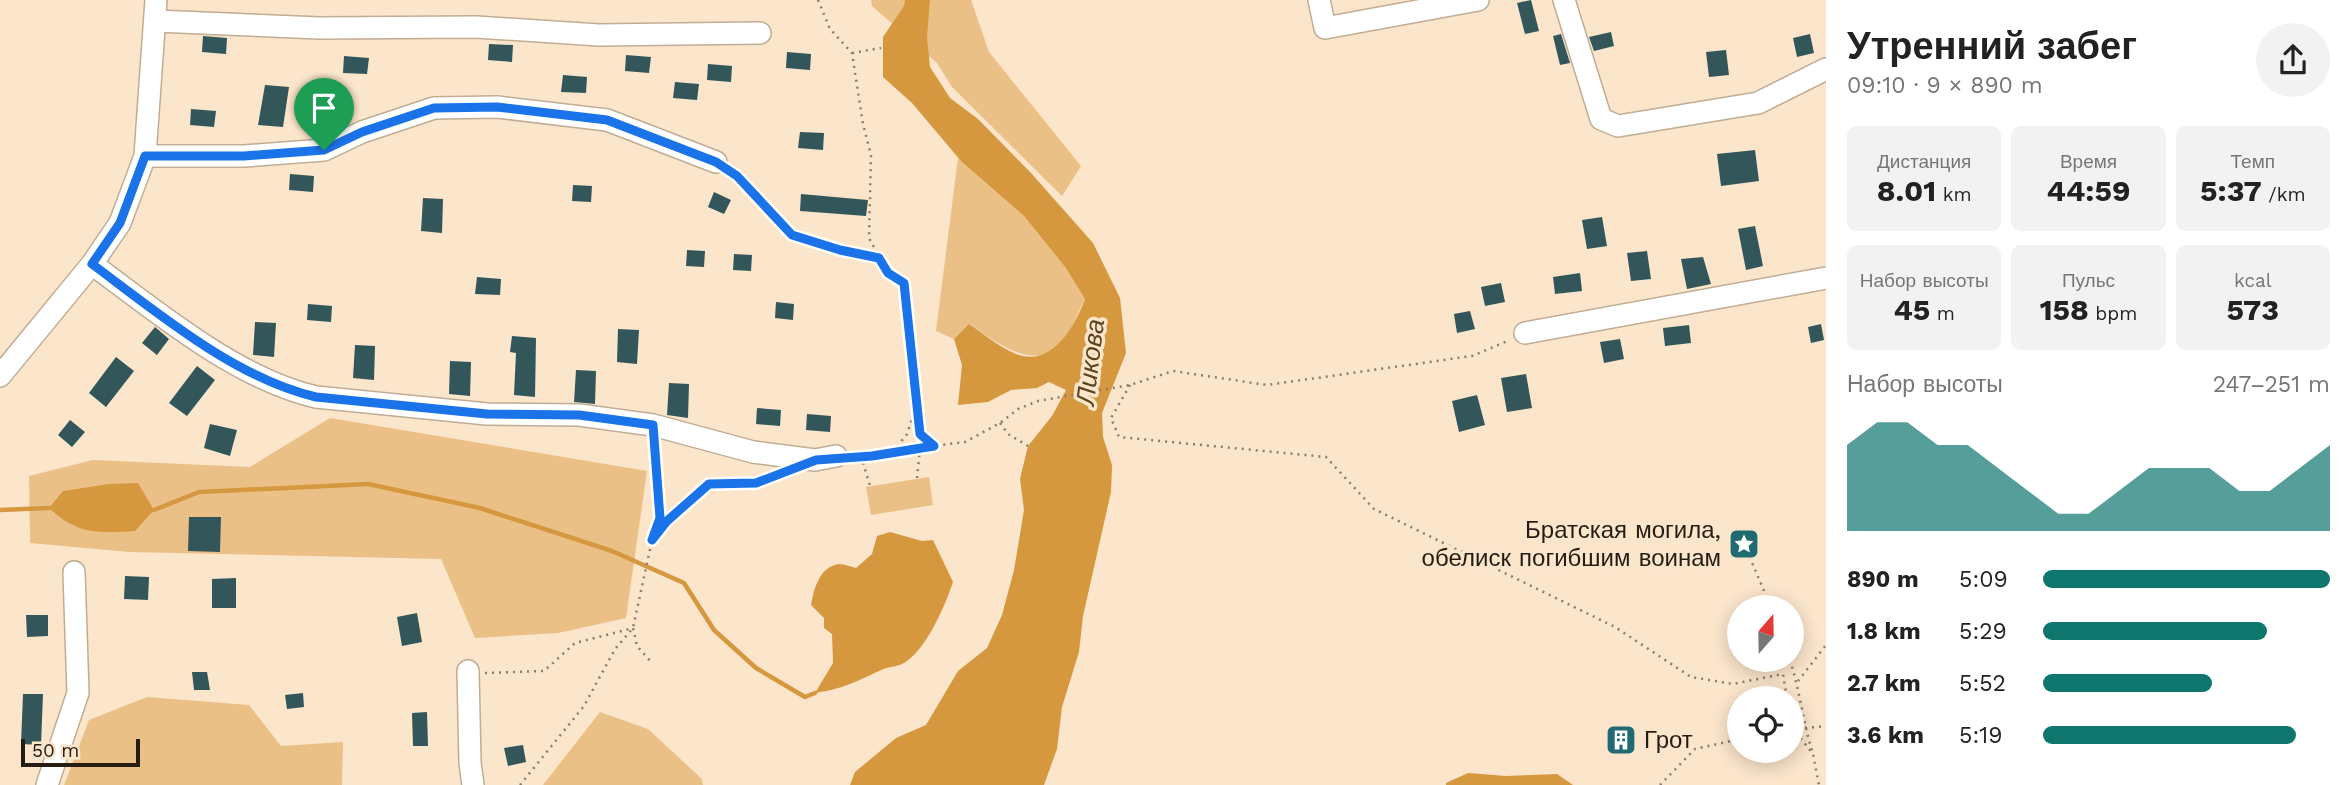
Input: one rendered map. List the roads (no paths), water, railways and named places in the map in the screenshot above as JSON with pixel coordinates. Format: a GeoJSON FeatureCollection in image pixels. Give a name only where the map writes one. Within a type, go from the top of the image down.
{"type":"FeatureCollection","features":[{"type":"Feature","properties":{"kind":"street"},"geometry":{"type":"LineString","coordinates":[[1319,0],[1325,28],[1478,0]]}},
{"type":"Feature","properties":{"kind":"street"},"geometry":{"type":"LineString","coordinates":[[1564,0],[1601,119],[1618,126],[1758,103],[1826,69]]}},
{"type":"Feature","properties":{"kind":"street"},"geometry":{"type":"LineString","coordinates":[[0,376],[92,264],[120,223],[145,156],[156,11],[319,28],[476,27],[598,35],[760,33]]}},
{"type":"Feature","properties":{"kind":"street"},"geometry":{"type":"LineString","coordinates":[[145,156],[244,156],[324,150],[362,132],[434,108],[497,107],[607,120],[716,162]]}},
{"type":"Feature","properties":{"kind":"street"},"geometry":{"type":"LineString","coordinates":[[92,264],[195,340],[290,391],[316,397],[474,413],[579,415],[653,425],[753,452],[816,460],[836,456]]}},
{"type":"Feature","properties":{"kind":"street"},"geometry":{"type":"LineString","coordinates":[[1525,333],[1826,278]]}},
{"type":"Feature","properties":{"kind":"street"},"geometry":{"type":"LineString","coordinates":[[47,785],[78,693],[74,572]]}},
{"type":"Feature","properties":{"kind":"street"},"geometry":{"type":"LineString","coordinates":[[468,671],[473,785]]}},
{"type":"Feature","properties":{"kind":"water","name":"Ликова"},"geometry":{"type":"Polygon","coordinates":[[[905,0],[930,0],[927,37],[930,67],[950,98],[978,119],[1031,173],[1093,243],[1120,298],[1126,353],[1102,413],[1103,437],[1112,465],[1111,492],[1083,616],[1079,652],[1062,707],[1057,749],[1044,785],[850,785],[855,772],[896,738],[926,725],[958,671],[987,648],[1002,615],[1014,570],[1024,510],[1020,479],[1028,446],[1052,416],[1066,390],[1049,382],[1037,388],[1011,390],[988,402],[958,405],[962,365],[954,339],[969,324],[1016,354],[1029,357],[1041,355],[1051,350],[1068,332],[1085,299],[1065,267],[1024,216],[961,161],[912,103],[883,77],[883,37],[904,6],[905,0]]]}},
{"type":"Feature","properties":{"kind":"water"},"geometry":{"type":"Polygon","coordinates":[[[138,483],[154,510],[135,531],[99,532],[79,528],[49,508],[63,491],[138,483]]]}},
{"type":"Feature","properties":{"kind":"water"},"geometry":{"type":"Polygon","coordinates":[[[890,532],[922,541],[933,540],[953,582],[939,616],[919,650],[902,664],[841,687],[815,693],[833,663],[832,634],[824,628],[824,618],[811,605],[819,580],[832,566],[841,564],[856,568],[872,554],[877,536],[890,532]]]}},
{"type":"Feature","properties":{"kind":"water"},"geometry":{"type":"Polygon","coordinates":[[[1468,773],[1506,776],[1557,774],[1573,785],[1446,785],[1468,773]]]}},
{"type":"Feature","properties":{"kind":"waterway"},"geometry":{"type":"LineString","coordinates":[[154,510],[199,492],[368,484],[480,508],[612,551],[684,583],[714,630],[756,668],[805,697],[815,693]]}},
{"type":"Feature","properties":{"kind":"waterway"},"geometry":{"type":"LineString","coordinates":[[0,510],[49,508]]}},
{"type":"Feature","properties":{"kind":"place","name":"Братская могила, обелиск погибшим воинам"},"geometry":{"type":"Point","coordinates":[1744,544]}},
{"type":"Feature","properties":{"kind":"place","name":"Грот"},"geometry":{"type":"Point","coordinates":[1621,740]}}]}
